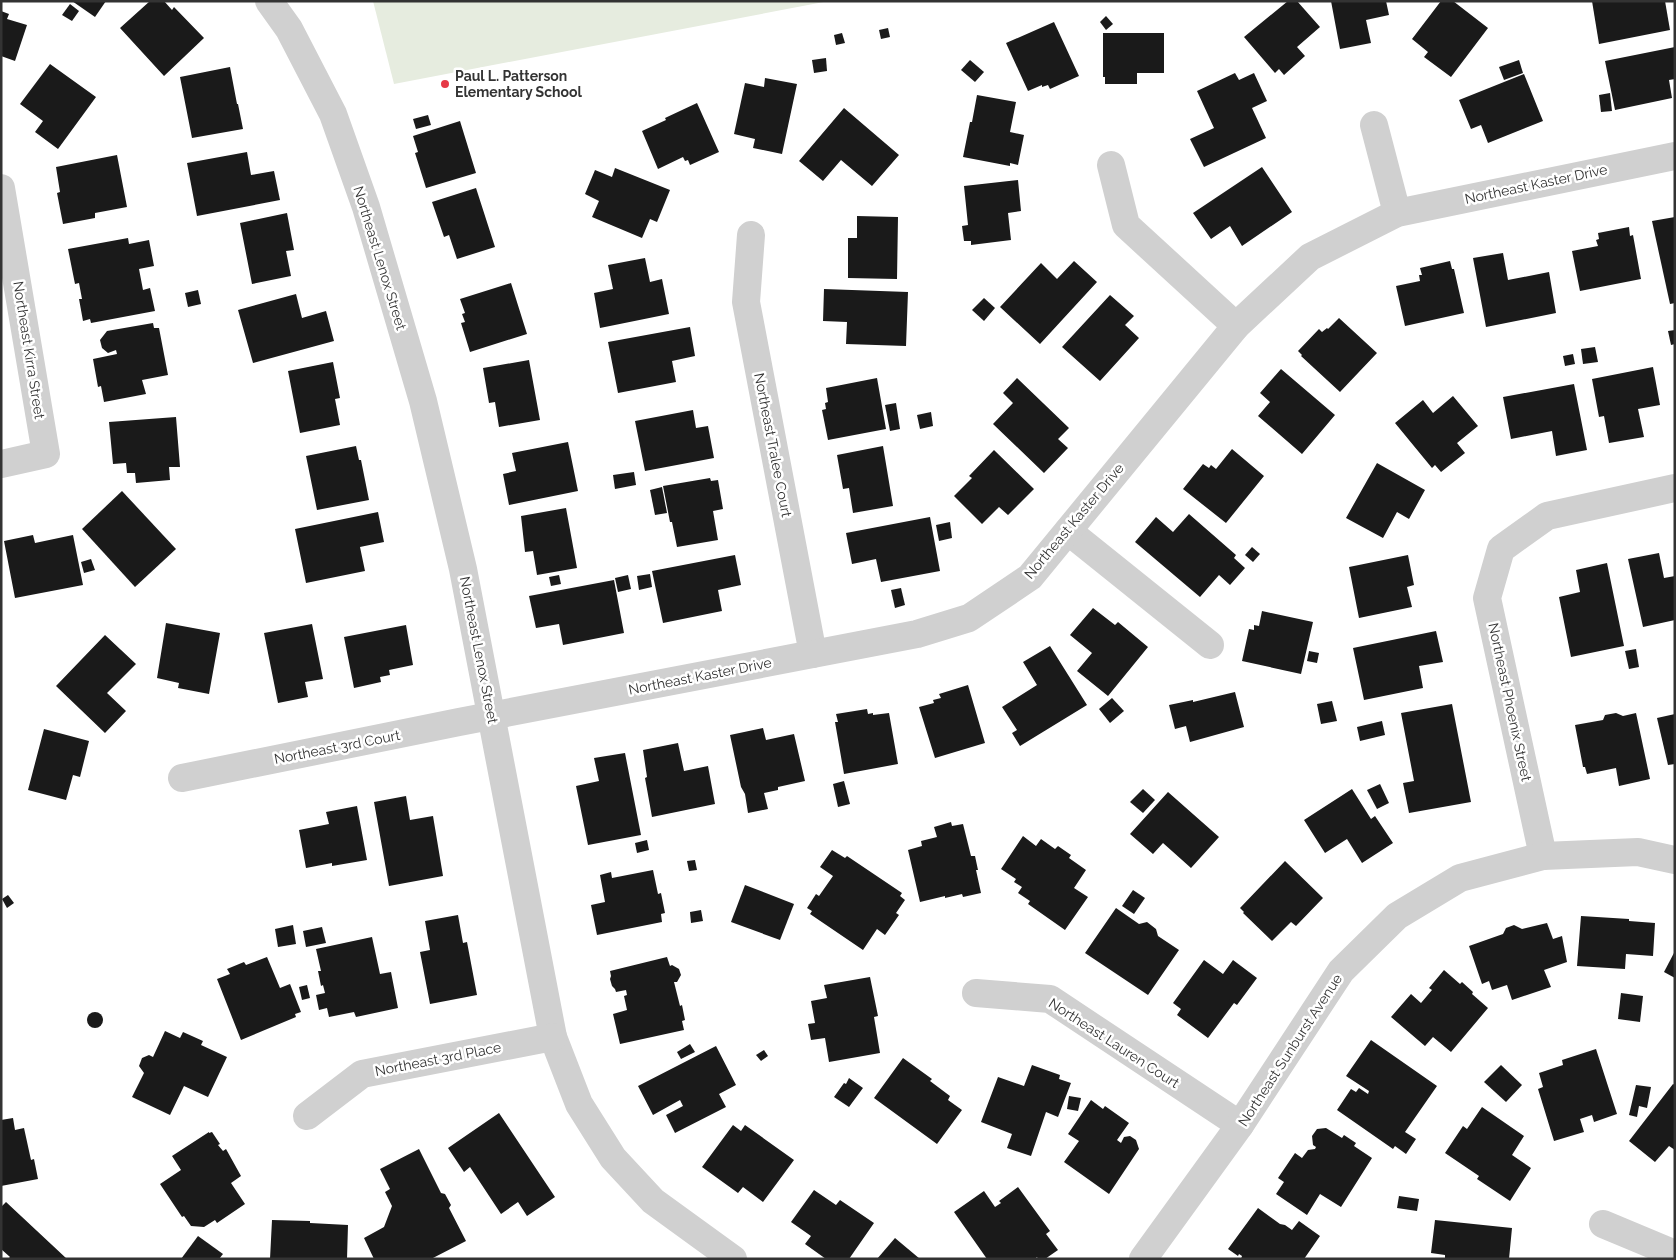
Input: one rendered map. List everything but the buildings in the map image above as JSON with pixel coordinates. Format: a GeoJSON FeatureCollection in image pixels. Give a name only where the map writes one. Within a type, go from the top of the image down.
{"type":"FeatureCollection","features":[{"type":"Feature","properties":{"kind":"street","name":"Northeast Lenox Street"},"geometry":{"type":"LineString","coordinates":[[270,1],[289,29],[332,114],[366,207],[423,401],[463,569],[554,1037],[579,1104],[613,1158],[653,1201],[733,1259]]}},
{"type":"Feature","properties":{"kind":"street"},"geometry":{"type":"LineString","coordinates":[[1374,126],[1397,213]]}},
{"type":"Feature","properties":{"kind":"street","name":"Northeast Kaster Drive"},"geometry":{"type":"LineString","coordinates":[[492,716],[917,634],[969,618],[1030,577],[1236,326],[1310,257],[1397,213],[1675,156]]}},
{"type":"Feature","properties":{"kind":"street"},"geometry":{"type":"LineString","coordinates":[[1111,165],[1126,225],[1236,326]]}},
{"type":"Feature","properties":{"kind":"street","name":"Northeast Kirra Street"},"geometry":{"type":"LineString","coordinates":[[1,188],[46,454],[1,464]]}},
{"type":"Feature","properties":{"kind":"street","name":"Northeast Tralee Court"},"geometry":{"type":"LineString","coordinates":[[751,235],[746,302],[813,654]]}},
{"type":"Feature","properties":{"kind":"street","name":"Northeast Phoenix Street"},"geometry":{"type":"LineString","coordinates":[[1543,856],[1487,598],[1501,549],[1547,516],[1675,488]]}},
{"type":"Feature","properties":{"kind":"street"},"geometry":{"type":"LineString","coordinates":[[1068,531],[1210,646]]}},
{"type":"Feature","properties":{"kind":"street","name":"Northeast 3rd Court"},"geometry":{"type":"LineString","coordinates":[[182,778],[492,716]]}},
{"type":"Feature","properties":{"kind":"street","name":"Northeast Sunburst Avenue"},"geometry":{"type":"LineString","coordinates":[[1143,1259],[1240,1125],[1341,971],[1397,916],[1460,878],[1543,856],[1638,852],[1675,860]]}},
{"type":"Feature","properties":{"kind":"street","name":"Northeast Lauren Court"},"geometry":{"type":"LineString","coordinates":[[976,993],[1050,999],[1240,1125]]}},
{"type":"Feature","properties":{"kind":"street","name":"Northeast 3rd Place"},"geometry":{"type":"LineString","coordinates":[[307,1116],[362,1074],[554,1037]]}},
{"type":"Feature","properties":{"kind":"street"},"geometry":{"type":"LineString","coordinates":[[1603,1224],[1670,1252],[1675,1258]]}},
{"type":"Feature","properties":{"kind":"shaded area"},"geometry":{"type":"Polygon","coordinates":[[[373,1],[829,1],[394,84],[373,1]]]}},
{"type":"Feature","properties":{"kind":"place","name":"Paul L. Patterson Elementary School"},"geometry":{"type":"Point","coordinates":[445,84]}}]}
